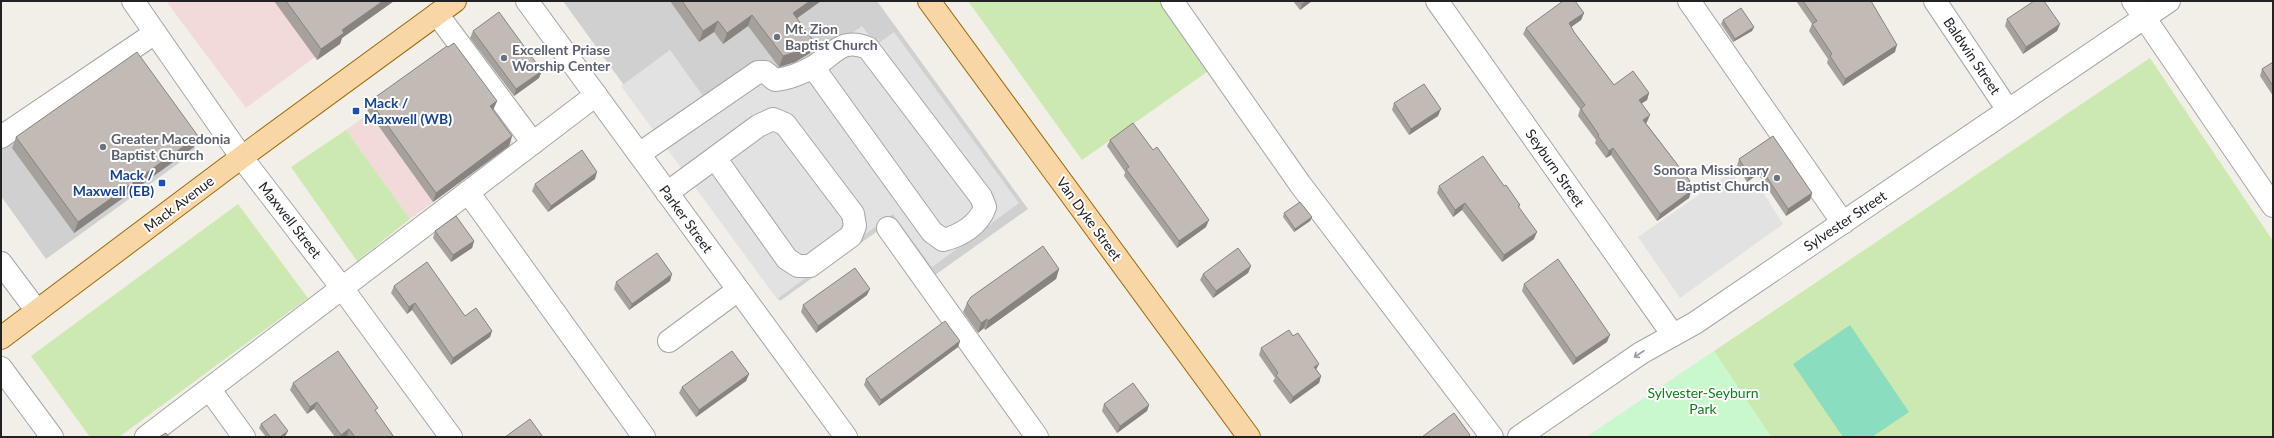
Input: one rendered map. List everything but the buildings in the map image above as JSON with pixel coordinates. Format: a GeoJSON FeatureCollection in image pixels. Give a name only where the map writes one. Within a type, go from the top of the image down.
{"type":"FeatureCollection","features":[{"type":"Feature","properties":{"kind":"main road","name":"Mack Avenue"},"geometry":{"type":"LineString","coordinates":[[1,338],[455,1]]}},
{"type":"Feature","properties":{"kind":"main road","name":"Van Dyke Street"},"geometry":{"type":"LineString","coordinates":[[929,1],[1249,437]]}},
{"type":"Feature","properties":{"kind":"street","name":"Parker Street"},"geometry":{"type":"LineString","coordinates":[[528,1],[846,437]]}},
{"type":"Feature","properties":{"kind":"street"},"geometry":{"type":"LineString","coordinates":[[1172,1],[1300,184],[1492,437]]}},
{"type":"Feature","properties":{"kind":"street","name":"Seyburn Street"},"geometry":{"type":"LineString","coordinates":[[1437,1],[1672,335]]}},
{"type":"Feature","properties":{"kind":"street"},"geometry":{"type":"LineString","coordinates":[[1689,1],[1843,223]]}},
{"type":"Feature","properties":{"kind":"street","name":"Baldwin Street"},"geometry":{"type":"LineString","coordinates":[[1935,1],[2008,110]]}},
{"type":"Feature","properties":{"kind":"street","name":"Sylvester Street"},"geometry":{"type":"LineString","coordinates":[[1519,437],[1641,353],[1695,323],[2008,110],[2139,9],[2169,1]]}},
{"type":"Feature","properties":{"kind":"street","name":"Maxwell Street"},"geometry":{"type":"LineString","coordinates":[[134,2],[242,158],[342,288],[451,437]]}},
{"type":"Feature","properties":{"kind":"street"},"geometry":{"type":"LineString","coordinates":[[2139,9],[2273,206]]}},
{"type":"Feature","properties":{"kind":"street"},"geometry":{"type":"LineString","coordinates":[[437,14],[533,142]]}},
{"type":"Feature","properties":{"kind":"street"},"geometry":{"type":"LineString","coordinates":[[1,137],[155,33]]}},
{"type":"Feature","properties":{"kind":"street"},"geometry":{"type":"LineString","coordinates":[[639,154],[758,72],[765,72],[775,80],[813,67],[842,46],[855,43],[868,48],[981,197],[985,207],[982,218],[956,237],[943,240],[932,232],[813,67]]}},
{"type":"Feature","properties":{"kind":"street"},"geometry":{"type":"LineString","coordinates":[[146,437],[210,390],[596,95]]}},
{"type":"Feature","properties":{"kind":"street"},"geometry":{"type":"LineString","coordinates":[[667,193],[758,126],[773,119],[785,124],[853,214],[855,226],[851,236],[810,266],[798,266],[787,259],[715,158]]}},
{"type":"Feature","properties":{"kind":"street"},"geometry":{"type":"LineString","coordinates":[[468,192],[644,437]]}},
{"type":"Feature","properties":{"kind":"street"},"geometry":{"type":"LineString","coordinates":[[888,228],[1037,437]]}},
{"type":"Feature","properties":{"kind":"street"},"geometry":{"type":"LineString","coordinates":[[1,263],[37,311]]}},
{"type":"Feature","properties":{"kind":"street"},"geometry":{"type":"LineString","coordinates":[[669,341],[738,290]]}},
{"type":"Feature","properties":{"kind":"street"},"geometry":{"type":"LineString","coordinates":[[1,368],[52,437]]}},
{"type":"Feature","properties":{"kind":"street"},"geometry":{"type":"LineString","coordinates":[[210,390],[244,437]]}},
{"type":"Feature","properties":{"kind":"shaded area"},"geometry":{"type":"Polygon","coordinates":[[[166,1],[391,1],[246,108],[166,1]]]}},
{"type":"Feature","properties":{"kind":"shaded area"},"geometry":{"type":"Polygon","coordinates":[[[563,1],[877,1],[1028,209],[935,275],[893,220],[780,301],[563,1]]]}},
{"type":"Feature","properties":{"kind":"shaded area"},"geometry":{"type":"Polygon","coordinates":[[[862,26],[876,45],[894,32],[1019,203],[932,267],[893,214],[777,299],[621,86],[670,50],[716,114],[763,80],[771,91],[862,26]]]}},
{"type":"Feature","properties":{"kind":"shaded area"},"geometry":{"type":"Polygon","coordinates":[[[449,55],[514,144],[410,219],[346,130],[449,55]]]}},
{"type":"Feature","properties":{"kind":"shaded area","name":"Greater Macedonia Baptist Church"},"geometry":{"type":"Polygon","coordinates":[[[129,56],[197,150],[46,259],[1,196],[1,148],[129,56]]]}},
{"type":"Feature","properties":{"kind":"shaded area"},"geometry":{"type":"Polygon","coordinates":[[[1732,172],[1747,194],[1759,186],[1783,224],[1680,298],[1638,237],[1732,172]]]}},
{"type":"Feature","properties":{"kind":"green space"},"geometry":{"type":"Polygon","coordinates":[[[968,1],[1167,1],[1214,67],[1082,160],[968,1]]]}},
{"type":"Feature","properties":{"kind":"green space"},"geometry":{"type":"Polygon","coordinates":[[[2150,58],[2273,241],[2273,437],[1771,437],[1714,351],[2150,58]]]}},
{"type":"Feature","properties":{"kind":"green space"},"geometry":{"type":"Polygon","coordinates":[[[346,130],[410,219],[357,261],[291,167],[346,130]]]}},
{"type":"Feature","properties":{"kind":"green space"},"geometry":{"type":"Polygon","coordinates":[[[238,204],[308,298],[119,437],[90,437],[31,356],[238,204]]]}},
{"type":"Feature","properties":{"kind":"green space"},"geometry":{"type":"Polygon","coordinates":[[[1850,325],[1909,412],[1872,437],[1843,437],[1793,364],[1850,325]]]}},
{"type":"Feature","properties":{"kind":"green space","name":"Sylvester-Seyburn Park"},"geometry":{"type":"Polygon","coordinates":[[[1714,351],[1771,437],[1586,437],[1714,351]]]}},
{"type":"Feature","properties":{"kind":"place","name":"Mt. Zion Baptist Church"},"geometry":{"type":"Point","coordinates":[777,37]}},
{"type":"Feature","properties":{"kind":"place","name":"Excellent Priase Worship Center"},"geometry":{"type":"Point","coordinates":[504,58]}},
{"type":"Feature","properties":{"kind":"place","name":"Mack / Maxwell (WB)"},"geometry":{"type":"Point","coordinates":[356,111]}},
{"type":"Feature","properties":{"kind":"place","name":"Greater Macedonia Baptist Church"},"geometry":{"type":"Point","coordinates":[103,147]}},
{"type":"Feature","properties":{"kind":"place","name":"Sonora Missionary Baptist Church"},"geometry":{"type":"Point","coordinates":[1777,178]}},
{"type":"Feature","properties":{"kind":"place","name":"Mack / Maxwell (EB)"},"geometry":{"type":"Point","coordinates":[162,183]}}]}
